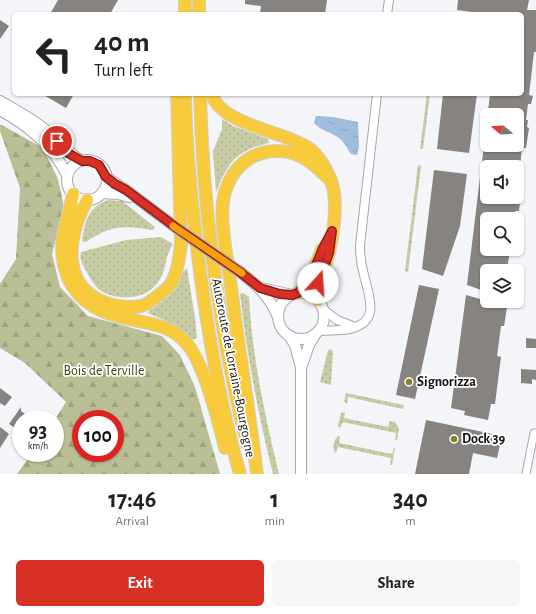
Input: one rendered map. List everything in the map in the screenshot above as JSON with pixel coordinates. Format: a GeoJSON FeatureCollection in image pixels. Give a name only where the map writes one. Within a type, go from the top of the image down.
{"type":"FeatureCollection","features":[{"type":"Feature","properties":{"kind":"highway"},"geometry":{"type":"LineString","coordinates":[[185,0],[185,12]]}},
{"type":"Feature","properties":{"kind":"highway"},"geometry":{"type":"LineString","coordinates":[[199,0],[199,12]]}},
{"type":"Feature","properties":{"kind":"highway"},"geometry":{"type":"LineString","coordinates":[[87,200],[78,215],[71,257],[74,272],[81,285],[93,296],[106,304],[124,307],[141,306],[153,300],[170,286],[179,262],[180,244],[176,96]]}},
{"type":"Feature","properties":{"kind":"highway","name":"Autoroute de Lorraine-Bourgogne"},"geometry":{"type":"LineString","coordinates":[[185,96],[188,159],[197,242],[210,335],[238,469]]}},
{"type":"Feature","properties":{"kind":"highway","name":"Autoroute de Lorraine-Bourgogne"},"geometry":{"type":"LineString","coordinates":[[200,96],[201,125],[214,279],[240,416],[256,474]]}},
{"type":"Feature","properties":{"kind":"highway"},"geometry":{"type":"LineString","coordinates":[[212,96],[225,112],[245,123],[307,147],[322,162],[331,181],[336,211],[329,253],[318,283],[321,305]]}},
{"type":"Feature","properties":{"kind":"highway"},"geometry":{"type":"LineString","coordinates":[[256,474],[224,236],[225,193],[230,179],[242,162],[260,153],[279,150],[299,155],[315,164],[331,181]]}},
{"type":"Feature","properties":{"kind":"highway"},"geometry":{"type":"LineString","coordinates":[[72,194],[71,209],[63,234],[62,248],[67,274],[74,291],[93,307],[116,316],[142,320],[166,328],[188,344],[198,363],[227,453],[238,469]]}},
{"type":"Feature","properties":{"kind":"highway"},"geometry":{"type":"LineString","coordinates":[[295,294],[310,280],[323,248],[332,231]]}},
{"type":"Feature","properties":{"kind":"main road"},"geometry":{"type":"LineString","coordinates":[[0,101],[35,121],[48,131],[68,153],[82,161]]}},
{"type":"Feature","properties":{"kind":"main road"},"geometry":{"type":"LineString","coordinates":[[0,110],[30,129],[48,144],[58,158],[67,175],[69,189],[77,198],[87,200],[98,196],[105,188],[106,177]]}},
{"type":"Feature","properties":{"kind":"main road"},"geometry":{"type":"LineString","coordinates":[[67,175],[73,166],[82,161],[90,161],[99,165],[106,177],[240,272],[260,288],[274,307],[281,328],[295,345],[301,368],[300,474]]}},
{"type":"Feature","properties":{"kind":"main road"},"geometry":{"type":"LineString","coordinates":[[102,193],[118,194],[136,199]]}},
{"type":"Feature","properties":{"kind":"main road"},"geometry":{"type":"LineString","coordinates":[[260,288],[295,294],[309,294],[321,305],[324,321],[309,345],[301,368]]}},
{"type":"Feature","properties":{"kind":"main road"},"geometry":{"type":"LineString","coordinates":[[278,317],[280,306],[295,294]]}},
{"type":"Feature","properties":{"kind":"main road"},"geometry":{"type":"LineString","coordinates":[[289,336],[300,340],[317,333]]}},
{"type":"Feature","properties":{"kind":"street"},"geometry":{"type":"LineString","coordinates":[[387,12],[389,0]]}},
{"type":"Feature","properties":{"kind":"street"},"geometry":{"type":"LineString","coordinates":[[317,333],[355,327],[369,316],[372,306],[361,262],[360,245],[377,96]]}},
{"type":"Feature","properties":{"kind":"street"},"geometry":{"type":"LineString","coordinates":[[321,305],[338,320],[355,327]]}},
{"type":"Feature","properties":{"kind":"street"},"geometry":{"type":"LineString","coordinates":[[526,474],[535,433]]}},
{"type":"Feature","properties":{"kind":"green space"},"geometry":{"type":"Polygon","coordinates":[[[427,96],[430,96],[423,149],[420,149],[427,96]]]}},
{"type":"Feature","properties":{"kind":"green space"},"geometry":{"type":"Polygon","coordinates":[[[222,119],[233,126],[268,139],[269,143],[249,150],[235,159],[224,174],[216,193],[213,151],[222,129],[222,119]]]}},
{"type":"Feature","properties":{"kind":"green space","name":"Bois de Terville"},"geometry":{"type":"Polygon","coordinates":[[[0,124],[43,148],[58,179],[64,207],[52,254],[60,287],[88,316],[162,336],[180,355],[195,387],[220,474],[17,474],[26,462],[64,462],[64,410],[61,410],[66,402],[25,363],[0,348],[0,284],[16,259],[20,188],[0,131],[0,124]]]}},
{"type":"Feature","properties":{"kind":"green space"},"geometry":{"type":"Polygon","coordinates":[[[418,165],[421,166],[408,272],[405,271],[418,165]]]}},
{"type":"Feature","properties":{"kind":"green space"},"geometry":{"type":"Polygon","coordinates":[[[108,200],[122,201],[155,227],[153,230],[126,227],[111,229],[86,242],[82,241],[84,228],[91,211],[101,203],[108,200]]]}},
{"type":"Feature","properties":{"kind":"green space"},"geometry":{"type":"Polygon","coordinates":[[[161,237],[173,244],[158,283],[142,295],[135,297],[121,297],[101,291],[92,281],[81,260],[81,252],[126,240],[161,237]]]}},
{"type":"Feature","properties":{"kind":"green space"},"geometry":{"type":"Polygon","coordinates":[[[187,268],[197,338],[192,340],[166,321],[148,313],[177,285],[183,272],[187,268]]]}},
{"type":"Feature","properties":{"kind":"green space"},"geometry":{"type":"Polygon","coordinates":[[[243,293],[249,297],[256,364],[279,474],[273,474],[262,429],[243,317],[240,294],[243,293]]]}},
{"type":"Feature","properties":{"kind":"green space"},"geometry":{"type":"Polygon","coordinates":[[[331,349],[333,352],[331,385],[320,382],[328,350],[331,349]]]}},
{"type":"Feature","properties":{"kind":"green space"},"geometry":{"type":"Polygon","coordinates":[[[346,393],[404,405],[403,409],[348,397],[347,404],[344,401],[346,393]]]}},
{"type":"Feature","properties":{"kind":"green space"},"geometry":{"type":"Polygon","coordinates":[[[345,412],[344,418],[388,427],[390,421],[395,422],[399,428],[397,440],[395,440],[396,433],[343,422],[340,428],[338,426],[341,413],[345,412]]]}},
{"type":"Feature","properties":{"kind":"green space"},"geometry":{"type":"Polygon","coordinates":[[[340,436],[339,443],[392,454],[395,448],[392,465],[390,465],[391,458],[338,447],[336,453],[334,446],[335,439],[340,436]]]}},
{"type":"Feature","properties":{"kind":"water"},"geometry":{"type":"Polygon","coordinates":[[[316,116],[333,117],[358,122],[359,147],[357,155],[351,154],[339,138],[317,126],[314,123],[316,116]]]}},
{"type":"Feature","properties":{"kind":"building"},"geometry":{"type":"Polygon","coordinates":[[[58,0],[118,0],[111,12],[51,12],[58,0]]]}},
{"type":"Feature","properties":{"kind":"building"},"geometry":{"type":"Polygon","coordinates":[[[245,0],[327,0],[325,12],[260,12],[261,6],[245,4],[245,0]]]}},
{"type":"Feature","properties":{"kind":"building"},"geometry":{"type":"Polygon","coordinates":[[[458,0],[529,0],[527,10],[536,10],[536,52],[534,52],[529,95],[533,96],[531,104],[528,104],[526,120],[528,120],[527,127],[529,128],[526,148],[524,148],[524,108],[488,108],[490,96],[524,96],[524,12],[472,12],[457,10],[458,0]]]}},
{"type":"Feature","properties":{"kind":"building"},"geometry":{"type":"Polygon","coordinates":[[[0,20],[9,26],[0,39],[0,20]]]}},
{"type":"Feature","properties":{"kind":"building"},"geometry":{"type":"Polygon","coordinates":[[[45,96],[73,96],[66,108],[45,96]]]}},
{"type":"Feature","properties":{"kind":"building"},"geometry":{"type":"Polygon","coordinates":[[[443,96],[477,96],[469,153],[437,149],[443,96]]]}},
{"type":"Feature","properties":{"kind":"building"},"geometry":{"type":"Polygon","coordinates":[[[483,152],[522,152],[521,160],[482,160],[483,152]]]}},
{"type":"Feature","properties":{"kind":"building"},"geometry":{"type":"Polygon","coordinates":[[[434,170],[467,174],[460,226],[443,276],[422,269],[434,170]]]}},
{"type":"Feature","properties":{"kind":"building"},"geometry":{"type":"Polygon","coordinates":[[[480,178],[480,204],[520,204],[519,211],[480,212],[480,256],[509,256],[508,264],[480,264],[480,290],[467,285],[480,178]]]}},
{"type":"Feature","properties":{"kind":"building"},"geometry":{"type":"Polygon","coordinates":[[[419,285],[439,289],[415,399],[396,395],[419,285]]]}},
{"type":"Feature","properties":{"kind":"building"},"geometry":{"type":"Polygon","coordinates":[[[466,295],[480,299],[480,308],[507,308],[504,326],[501,326],[497,356],[501,357],[495,404],[491,404],[488,420],[464,415],[465,411],[451,408],[466,295]]]}},
{"type":"Feature","properties":{"kind":"building"},"geometry":{"type":"Polygon","coordinates":[[[526,338],[536,339],[536,348],[526,348],[526,338]]]}},
{"type":"Feature","properties":{"kind":"building"},"geometry":{"type":"Polygon","coordinates":[[[521,369],[536,370],[536,380],[532,379],[532,384],[521,383],[521,369]]]}},
{"type":"Feature","properties":{"kind":"building"},"geometry":{"type":"Polygon","coordinates":[[[0,388],[12,397],[5,406],[0,403],[0,388]]]}},
{"type":"Feature","properties":{"kind":"building"},"geometry":{"type":"Polygon","coordinates":[[[426,420],[502,436],[497,458],[473,453],[469,474],[415,474],[426,420]]]}},
{"type":"Feature","properties":{"kind":"building"},"geometry":{"type":"Polygon","coordinates":[[[0,427],[9,434],[0,448],[0,427]]]}},
{"type":"Feature","properties":{"kind":"slow traffic"},"geometry":{"type":"LineString","coordinates":[[173,226],[242,273]]}},
{"type":"Feature","properties":{"kind":"place","name":"Signorizza"},"geometry":{"type":"Point","coordinates":[409,382]}},
{"type":"Feature","properties":{"kind":"place","name":"Dock 39"},"geometry":{"type":"Point","coordinates":[454,439]}},
{"type":"Feature","properties":{"kind":"route"},"geometry":{"type":"LineString","coordinates":[[57,141],[68,153],[82,161],[86,160],[95,162],[103,168],[106,177],[115,184],[126,190],[136,199],[240,272],[260,288],[280,294],[292,295],[298,293],[310,280],[323,248],[332,231],[329,253],[318,283]]}}]}
